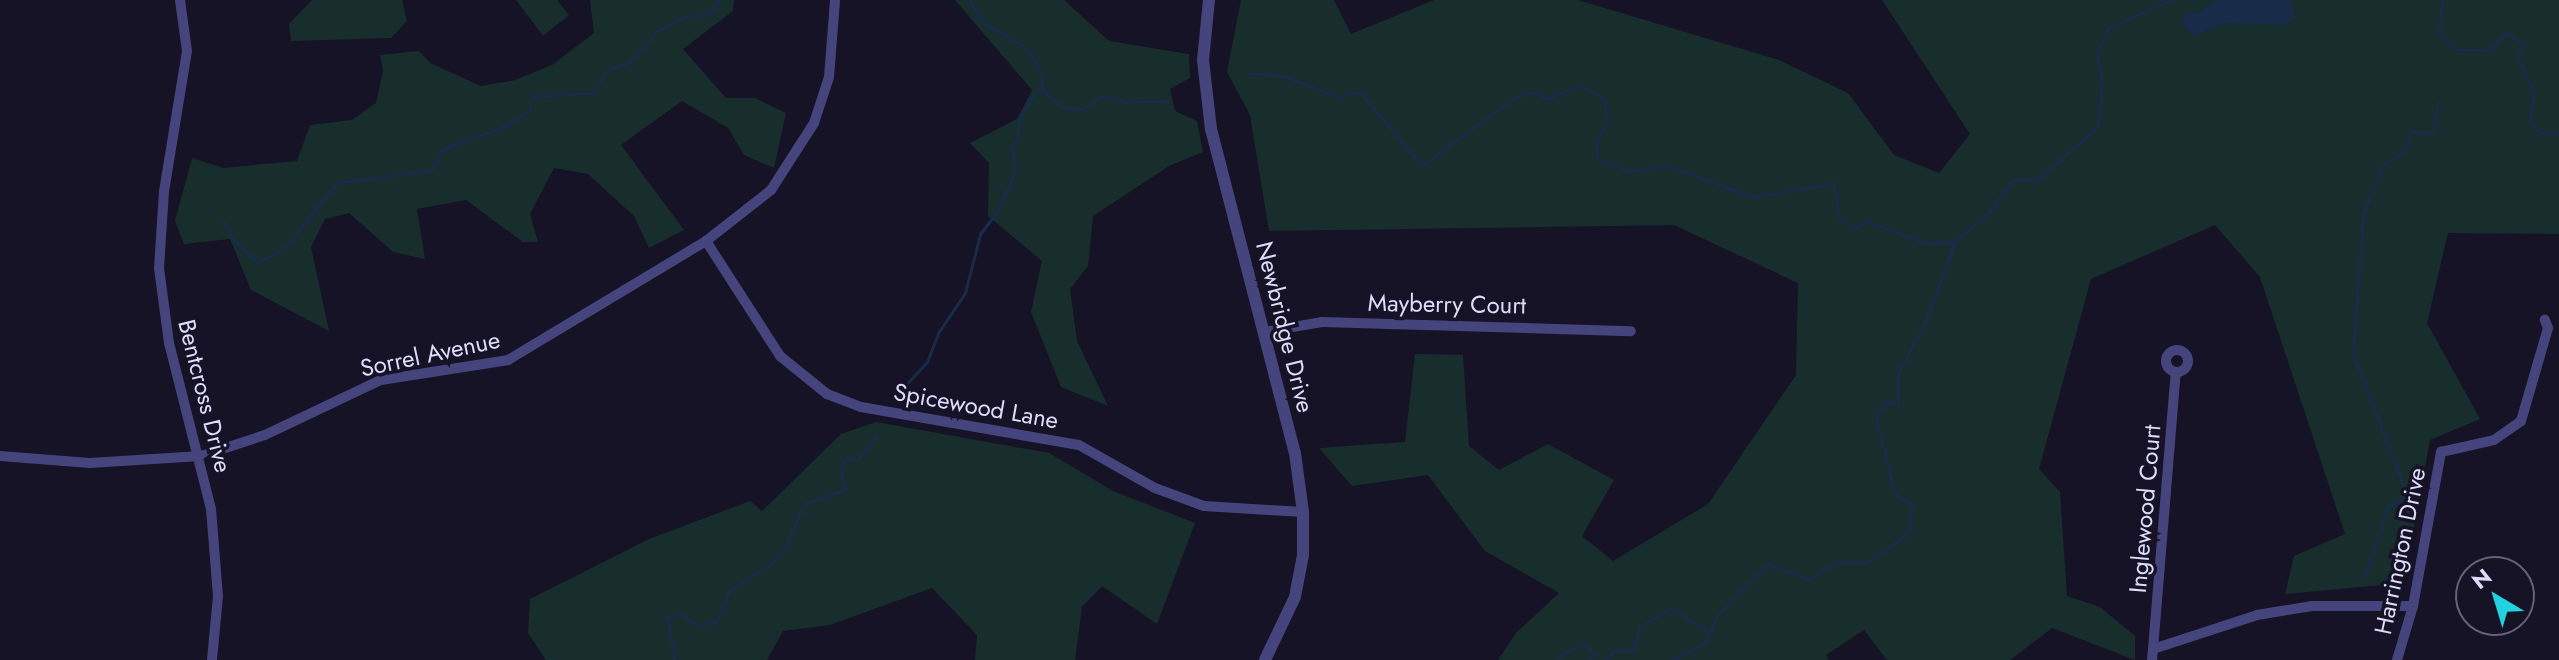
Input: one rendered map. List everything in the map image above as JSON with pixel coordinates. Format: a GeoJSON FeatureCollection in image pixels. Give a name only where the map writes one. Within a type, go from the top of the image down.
{"type":"FeatureCollection","features":[{"type":"Feature","properties":{"kind":"street","name":"Bentcross Drive"},"geometry":{"type":"LineString","coordinates":[[180,0],[187,51],[164,191],[159,268],[169,343],[201,456],[218,596],[212,660]]}},
{"type":"Feature","properties":{"kind":"street","name":"Sorrel Avenue"},"geometry":{"type":"LineString","coordinates":[[0,456],[101,463],[201,456],[265,435],[381,380],[508,360],[706,241],[771,190],[800,150],[829,77],[835,0]]}},
{"type":"Feature","properties":{"kind":"street","name":"Newbridge Drive"},"geometry":{"type":"LineString","coordinates":[[1209,0],[1203,60],[1211,129],[1295,453],[1303,512],[1303,555],[1295,597],[1265,660]]}},
{"type":"Feature","properties":{"kind":"street","name":"Spicewood Lane"},"geometry":{"type":"LineString","coordinates":[[706,241],[780,356],[827,394],[861,407],[1079,445],[1155,488],[1204,506],[1303,512]]}},
{"type":"Feature","properties":{"kind":"street","name":"Harrington Drive"},"geometry":{"type":"LineString","coordinates":[[2397,660],[2413,606],[2441,452],[2494,440],[2521,421],[2548,328],[2545,320]]}},
{"type":"Feature","properties":{"kind":"street","name":"Mayberry Court"},"geometry":{"type":"LineString","coordinates":[[1264,332],[1322,322],[1631,331]]}},
{"type":"Feature","properties":{"kind":"street","name":"Inglewood Court"},"geometry":{"type":"LineString","coordinates":[[2152,654],[2176,372]]}},
{"type":"Feature","properties":{"kind":"street"},"geometry":{"type":"LineString","coordinates":[[2152,654],[2257,615],[2312,606],[2413,606]]}},
{"type":"Feature","properties":{"kind":"green space"},"geometry":{"type":"Polygon","coordinates":[[[312,0],[402,0],[407,21],[391,38],[291,41],[289,24],[312,0]]]}},
{"type":"Feature","properties":{"kind":"green space"},"geometry":{"type":"Polygon","coordinates":[[[516,0],[557,0],[569,15],[543,36],[516,0]]]}},
{"type":"Feature","properties":{"kind":"green space"},"geometry":{"type":"Polygon","coordinates":[[[590,0],[734,0],[733,11],[683,49],[726,98],[755,98],[786,113],[774,168],[744,155],[728,128],[682,101],[621,145],[684,230],[649,248],[634,216],[588,174],[554,168],[530,214],[538,242],[523,242],[466,200],[417,209],[425,259],[393,252],[349,213],[325,219],[311,247],[329,331],[251,290],[230,239],[184,244],[175,221],[192,158],[223,168],[297,161],[310,125],[352,120],[376,103],[383,71],[380,55],[419,51],[430,63],[481,86],[515,80],[552,65],[594,33],[590,0]]]}},
{"type":"Feature","properties":{"kind":"green space"},"geometry":{"type":"Polygon","coordinates":[[[955,0],[1064,0],[1109,41],[1189,54],[1190,78],[1170,89],[1175,111],[1197,121],[1203,152],[1169,166],[1093,216],[1088,266],[1070,289],[1077,341],[1108,406],[1061,387],[1031,312],[1042,261],[988,216],[989,163],[970,143],[1017,119],[1032,90],[955,0]]]}},
{"type":"Feature","properties":{"kind":"green space"},"geometry":{"type":"Polygon","coordinates":[[[1241,0],[1334,0],[1351,34],[1434,0],[1578,0],[1779,60],[1848,93],[1894,155],[1939,173],[1970,134],[1882,0],[2559,0],[2559,234],[2448,233],[2427,323],[2480,419],[2430,440],[2404,583],[2285,594],[2294,556],[2345,534],[2260,277],[2215,225],[2091,279],[2039,469],[2060,492],[2067,596],[2100,607],[2135,636],[2135,660],[2052,628],[2010,660],[1887,660],[1864,630],[1826,655],[1829,660],[1498,660],[1516,633],[1559,593],[1485,551],[1428,475],[1352,486],[1319,448],[1405,442],[1415,354],[1463,355],[1469,446],[1499,470],[1548,444],[1614,480],[1582,536],[1613,561],[1708,504],[1796,375],[1798,283],[1674,225],[1269,231],[1250,115],[1227,72],[1241,0]]]}},
{"type":"Feature","properties":{"kind":"green space"},"geometry":{"type":"Polygon","coordinates":[[[876,422],[1049,453],[1113,491],[1195,523],[1157,624],[1102,586],[1082,607],[1075,660],[975,660],[977,635],[932,588],[830,625],[783,631],[767,660],[546,660],[528,633],[530,599],[649,539],[750,501],[762,511],[841,434],[876,422]]]}},
{"type":"Feature","properties":{"kind":"water"},"geometry":{"type":"Polygon","coordinates":[[[2215,0],[2291,0],[2295,18],[2286,25],[2224,23],[2192,36],[2182,23],[2186,13],[2198,13],[2215,0]]]}},
{"type":"Feature","properties":{"kind":"waterway"},"geometry":{"type":"LineString","coordinates":[[223,220],[234,240],[257,262],[282,250],[337,183],[432,170],[441,150],[507,125],[529,111],[533,96],[592,93],[609,69],[627,64],[656,32],[683,17],[710,14],[718,0]]}},
{"type":"Feature","properties":{"kind":"waterway"},"geometry":{"type":"LineString","coordinates":[[969,0],[984,23],[1025,47],[1037,64],[1045,92],[1063,108],[1082,109],[1102,96],[1126,102],[1170,101]]}},
{"type":"Feature","properties":{"kind":"waterway"},"geometry":{"type":"LineString","coordinates":[[1605,660],[1615,650],[1633,651],[1639,627],[1671,608],[1709,633],[1716,617],[1768,564],[1809,580],[1833,563],[1867,562],[1909,533],[1912,505],[1894,493],[1876,415],[1886,401],[1898,405],[1898,373],[1925,323],[1955,242],[1988,213],[2013,180],[2037,180],[2098,127],[2102,84],[2097,53],[2108,28],[2171,0]]}},
{"type":"Feature","properties":{"kind":"waterway"},"geometry":{"type":"LineString","coordinates":[[2442,0],[2439,32],[2456,49],[2490,50],[2506,33],[2522,43],[2518,59],[2534,92],[2530,121],[2539,133],[2559,135]]}},
{"type":"Feature","properties":{"kind":"waterway"},"geometry":{"type":"LineString","coordinates":[[1248,73],[1280,75],[1339,97],[1360,92],[1422,166],[1515,97],[1536,92],[1546,99],[1580,85],[1604,99],[1608,121],[1596,143],[1597,158],[1627,171],[1668,166],[1753,197],[1834,183],[1840,220],[1855,229],[1866,221],[1925,243],[1955,242]]}},
{"type":"Feature","properties":{"kind":"waterway"},"geometry":{"type":"LineString","coordinates":[[898,393],[927,362],[938,333],[965,293],[980,234],[999,209],[1016,168],[1011,148],[1018,138],[1019,119],[1037,89],[1045,92]]}},
{"type":"Feature","properties":{"kind":"waterway"},"geometry":{"type":"LineString","coordinates":[[2365,577],[2388,507],[2407,496],[2353,353],[2363,216],[2382,166],[2404,151],[2411,132],[2431,133],[2439,102]]}},
{"type":"Feature","properties":{"kind":"waterway"},"geometry":{"type":"LineString","coordinates":[[675,660],[667,617],[680,613],[695,625],[716,622],[730,590],[771,564],[783,551],[805,503],[844,490],[841,465],[846,458],[858,459],[877,435]]}},
{"type":"Feature","properties":{"kind":"waterway"},"geometry":{"type":"LineString","coordinates":[[1673,660],[1707,642],[1709,633]]}},
{"type":"Feature","properties":{"kind":"waterway"},"geometry":{"type":"LineString","coordinates":[[1559,660],[1559,655],[1584,644],[1594,654],[1589,660]]}}]}
